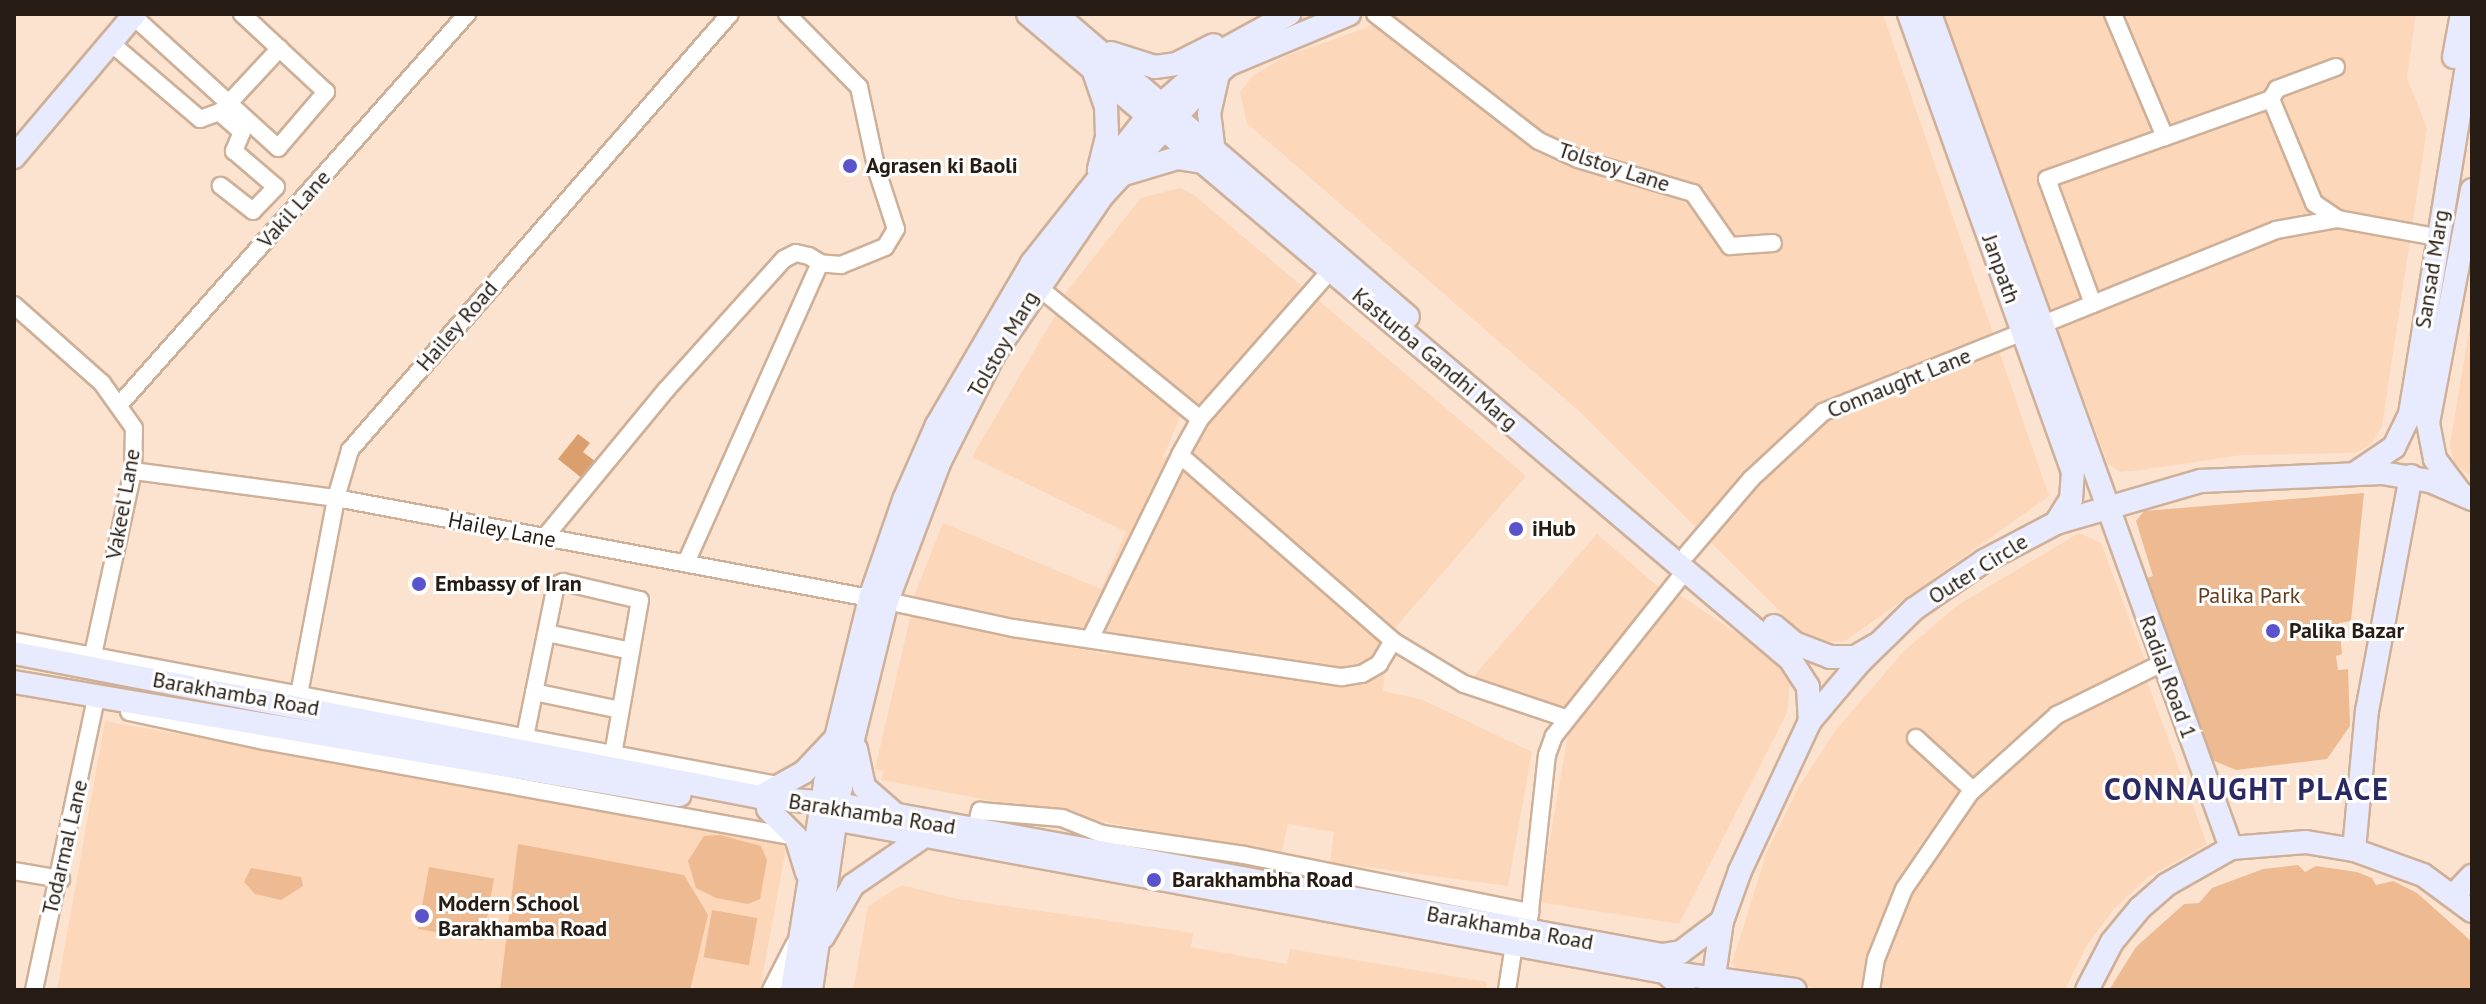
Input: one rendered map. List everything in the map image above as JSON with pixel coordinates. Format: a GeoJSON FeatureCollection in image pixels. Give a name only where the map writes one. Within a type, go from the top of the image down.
{"type":"FeatureCollection","features":[{"type":"Feature","properties":{"kind":"main road","name":"Kasturba Gandhi Marg"},"geometry":{"type":"LineString","coordinates":[[1028,14],[1093,68],[1162,117]]}},
{"type":"Feature","properties":{"kind":"main road","name":"Kasturba Gandhi Marg"},"geometry":{"type":"LineString","coordinates":[[1056,14],[1092,45],[1162,117],[1686,562],[1796,665],[1811,695],[1810,721]]}},
{"type":"Feature","properties":{"kind":"main road"},"geometry":{"type":"LineString","coordinates":[[1092,45],[1136,64],[1165,66],[1277,14]]}},
{"type":"Feature","properties":{"kind":"main road","name":"Tolstoy Marg"},"geometry":{"type":"LineString","coordinates":[[829,811],[904,500],[937,425],[1032,263],[1096,179],[1162,117],[1222,51],[1289,14]]}},
{"type":"Feature","properties":{"kind":"main road","name":"Tolstoy Marg"},"geometry":{"type":"LineString","coordinates":[[879,600],[951,437],[1037,286],[1162,117],[1218,73],[1255,52],[1349,14]]}},
{"type":"Feature","properties":{"kind":"main road","name":"Janpath"},"geometry":{"type":"LineString","coordinates":[[1909,14],[2032,329],[2105,505]]}},
{"type":"Feature","properties":{"kind":"main road","name":"Janpath"},"geometry":{"type":"LineString","coordinates":[[1930,14],[2032,329],[2073,471],[2071,499],[2056,523]]}},
{"type":"Feature","properties":{"kind":"main road"},"geometry":{"type":"LineString","coordinates":[[2455,124],[2447,95],[2462,14]]}},
{"type":"Feature","properties":{"kind":"main road"},"geometry":{"type":"LineString","coordinates":[[14,157],[134,15]]}},
{"type":"Feature","properties":{"kind":"main road","name":"Sansad Marg"},"geometry":{"type":"LineString","coordinates":[[2469,498],[2435,459],[2418,418],[2436,237],[2472,37]]}},
{"type":"Feature","properties":{"kind":"main road"},"geometry":{"type":"LineString","coordinates":[[1093,68],[1106,122],[1096,179]]}},
{"type":"Feature","properties":{"kind":"main road"},"geometry":{"type":"LineString","coordinates":[[1122,175],[1177,158],[1208,157],[1209,114],[1218,73]]}},
{"type":"Feature","properties":{"kind":"main road","name":"Kasturba Gandhi Marg"},"geometry":{"type":"LineString","coordinates":[[1208,157],[1330,271],[1686,562],[1808,650],[1842,658],[1876,645]]}},
{"type":"Feature","properties":{"kind":"main road","name":"Sansad Marg"},"geometry":{"type":"LineString","coordinates":[[2352,474],[2385,456],[2418,418],[2468,235],[2472,190]]}},
{"type":"Feature","properties":{"kind":"main road","name":"Outer Circle"},"geometry":{"type":"LineString","coordinates":[[1713,985],[1722,921],[1757,827],[1810,721],[1876,645],[1914,609],[1984,561],[2056,523],[2105,505],[2201,481],[2352,474],[2411,476],[2469,498]]}},
{"type":"Feature","properties":{"kind":"main road"},"geometry":{"type":"LineString","coordinates":[[2354,850],[2367,711],[2411,476]]}},
{"type":"Feature","properties":{"kind":"main road","name":"Radial Road 1"},"geometry":{"type":"LineString","coordinates":[[2105,505],[2231,848]]}},
{"type":"Feature","properties":{"kind":"main road","name":"Barakhamba Road"},"geometry":{"type":"LineString","coordinates":[[14,653],[298,700],[764,803]]}},
{"type":"Feature","properties":{"kind":"main road","name":"Barakhamba Road"},"geometry":{"type":"LineString","coordinates":[[14,682],[294,739],[764,803],[900,817],[1355,890],[1524,929],[1713,985],[1795,990]]}},
{"type":"Feature","properties":{"kind":"main road"},"geometry":{"type":"LineString","coordinates":[[809,881],[796,837],[764,803],[846,735],[864,787],[900,817]]}},
{"type":"Feature","properties":{"kind":"main road"},"geometry":{"type":"LineString","coordinates":[[811,990],[807,943],[809,881],[829,811]]}},
{"type":"Feature","properties":{"kind":"main road"},"geometry":{"type":"LineString","coordinates":[[792,990],[807,943],[829,811]]}},
{"type":"Feature","properties":{"kind":"main road","name":"Barakhamba Road"},"geometry":{"type":"LineString","coordinates":[[829,811],[920,839],[1524,929],[1668,955],[1681,952],[1722,921]]}},
{"type":"Feature","properties":{"kind":"main road"},"geometry":{"type":"LineString","coordinates":[[807,943],[851,887],[920,839]]}},
{"type":"Feature","properties":{"kind":"main road"},"geometry":{"type":"LineString","coordinates":[[2087,990],[2112,942],[2140,908],[2166,885],[2231,848],[2306,842],[2354,850],[2423,875],[2472,911]]}},
{"type":"Feature","properties":{"kind":"main road"},"geometry":{"type":"LineString","coordinates":[[2454,895],[2472,876]]}},
{"type":"Feature","properties":{"kind":"main road"},"geometry":{"type":"LineString","coordinates":[[1665,972],[1684,990]]}},
{"type":"Feature","properties":{"kind":"street"},"geometry":{"type":"LineString","coordinates":[[134,15],[273,146],[282,145],[326,92],[242,14]]}},
{"type":"Feature","properties":{"kind":"street","name":"Vakil Lane"},"geometry":{"type":"LineString","coordinates":[[120,404],[467,14]]}},
{"type":"Feature","properties":{"kind":"street","name":"Hailey Road"},"geometry":{"type":"LineString","coordinates":[[298,700],[336,498],[350,450],[730,14]]}},
{"type":"Feature","properties":{"kind":"street"},"geometry":{"type":"LineString","coordinates":[[544,538],[666,390],[784,259],[796,253],[820,263],[841,265],[885,247],[896,229],[877,171],[859,87],[787,14]]}},
{"type":"Feature","properties":{"kind":"street","name":"Tolstoy Lane"},"geometry":{"type":"LineString","coordinates":[[1375,14],[1539,141],[1578,159],[1693,193],[1730,246],[1773,243]]}},
{"type":"Feature","properties":{"kind":"street"},"geometry":{"type":"LineString","coordinates":[[2113,14],[2165,137]]}},
{"type":"Feature","properties":{"kind":"street"},"geometry":{"type":"LineString","coordinates":[[111,43],[200,119],[219,112],[242,132],[234,151],[276,187],[253,211],[221,186]]}},
{"type":"Feature","properties":{"kind":"street"},"geometry":{"type":"LineString","coordinates":[[228,104],[280,48]]}},
{"type":"Feature","properties":{"kind":"street"},"geometry":{"type":"LineString","coordinates":[[2093,304],[2047,179],[2271,99],[2277,89],[2336,67]]}},
{"type":"Feature","properties":{"kind":"street"},"geometry":{"type":"LineString","coordinates":[[2271,99],[2314,203],[2338,219],[2436,237]]}},
{"type":"Feature","properties":{"kind":"street","name":"Connaught Lane"},"geometry":{"type":"LineString","coordinates":[[1507,990],[1524,929],[1547,755],[1565,718],[1751,479],[1823,412],[2276,230],[2338,219]]}},
{"type":"Feature","properties":{"kind":"street"},"geometry":{"type":"LineString","coordinates":[[686,562],[820,263]]}},
{"type":"Feature","properties":{"kind":"street"},"geometry":{"type":"LineString","coordinates":[[1091,637],[1200,419],[1330,271]]}},
{"type":"Feature","properties":{"kind":"street"},"geometry":{"type":"LineString","coordinates":[[1037,286],[1200,419]]}},
{"type":"Feature","properties":{"kind":"street","name":"Vakeel Lane"},"geometry":{"type":"LineString","coordinates":[[14,305],[120,404],[134,428],[133,471],[93,655]]}},
{"type":"Feature","properties":{"kind":"street"},"geometry":{"type":"LineString","coordinates":[[1180,455],[1393,641],[1464,684],[1565,718]]}},
{"type":"Feature","properties":{"kind":"street","name":"Hailey Lane"},"geometry":{"type":"LineString","coordinates":[[133,471],[336,498],[686,562],[1013,628],[1091,637],[1342,677],[1379,664],[1393,641]]}},
{"type":"Feature","properties":{"kind":"street"},"geometry":{"type":"LineString","coordinates":[[525,737],[556,585],[578,585],[638,598],[613,754]]}},
{"type":"Feature","properties":{"kind":"street"},"geometry":{"type":"LineString","coordinates":[[547,633],[631,651]]}},
{"type":"Feature","properties":{"kind":"street"},"geometry":{"type":"LineString","coordinates":[[14,641],[298,700],[525,737],[783,786]]}},
{"type":"Feature","properties":{"kind":"street"},"geometry":{"type":"LineString","coordinates":[[1871,990],[1876,959],[1904,889],[1973,790],[2057,715],[2162,663]]}},
{"type":"Feature","properties":{"kind":"street"},"geometry":{"type":"LineString","coordinates":[[14,689],[294,739],[796,837]]}},
{"type":"Feature","properties":{"kind":"street"},"geometry":{"type":"LineString","coordinates":[[534,692],[620,710]]}},
{"type":"Feature","properties":{"kind":"street","name":"Todarmal Lane"},"geometry":{"type":"LineString","coordinates":[[34,990],[61,879],[95,704]]}},
{"type":"Feature","properties":{"kind":"street"},"geometry":{"type":"LineString","coordinates":[[1916,738],[1973,790]]}},
{"type":"Feature","properties":{"kind":"street"},"geometry":{"type":"LineString","coordinates":[[14,871],[61,879]]}},
{"type":"Feature","properties":{"kind":"street"},"geometry":{"type":"LineString","coordinates":[[771,990],[807,943]]}},
{"type":"Feature","properties":{"kind":"street"},"geometry":{"type":"LineString","coordinates":[[807,943],[822,990]]}},
{"type":"Feature","properties":{"kind":"shaded area"},"geometry":{"type":"Polygon","coordinates":[[[1386,14],[1883,14],[2049,496],[1845,641],[1811,642],[1579,411],[1247,123],[1240,92],[1253,76],[1286,56],[1366,28],[1386,14]]]}},
{"type":"Feature","properties":{"kind":"shaded area"},"geometry":{"type":"Polygon","coordinates":[[[1941,14],[2416,14],[2407,78],[2427,128],[2382,426],[2371,444],[2355,453],[2242,455],[2120,472],[2108,464],[1941,14]]]}},
{"type":"Feature","properties":{"kind":"shaded area"},"geometry":{"type":"Polygon","coordinates":[[[1180,188],[1194,195],[1526,476],[1389,635],[1383,691],[1423,700],[1532,752],[1508,886],[1330,862],[1334,832],[1288,824],[1281,855],[881,780],[884,771],[875,769],[911,614],[1104,654],[1187,646],[911,604],[943,523],[1101,589],[1126,532],[972,457],[1056,314],[1182,412],[1162,460],[1202,425],[1292,301],[1200,408],[1059,301],[1141,198],[1180,188]]]}},
{"type":"Feature","properties":{"kind":"shaded area"},"geometry":{"type":"Polygon","coordinates":[[[2472,315],[2472,477],[2454,463],[2450,444],[2472,315]]]}},
{"type":"Feature","properties":{"kind":"shaded area"},"geometry":{"type":"Polygon","coordinates":[[[578,434],[590,443],[583,452],[596,462],[583,479],[558,459],[578,434]]]}},
{"type":"Feature","properties":{"kind":"shaded area"},"geometry":{"type":"Polygon","coordinates":[[[2079,533],[2101,543],[2145,661],[2043,715],[1996,754],[1954,799],[1918,848],[1890,903],[1861,990],[1827,990],[1739,973],[1732,963],[1766,854],[1797,790],[1835,731],[1904,651],[1958,605],[2079,533]]]}},
{"type":"Feature","properties":{"kind":"shaded area"},"geometry":{"type":"Polygon","coordinates":[[[1597,534],[1663,591],[1562,713],[1473,677],[1597,534]]]}},
{"type":"Feature","properties":{"kind":"shaded area"},"geometry":{"type":"Polygon","coordinates":[[[1680,595],[1766,653],[1790,682],[1787,713],[1679,924],[1539,902],[1569,729],[1680,595]]]}},
{"type":"Feature","properties":{"kind":"shaded area"},"geometry":{"type":"Polygon","coordinates":[[[2145,676],[2207,844],[2148,877],[2114,909],[2087,945],[2065,990],[1875,990],[1906,899],[1971,798],[2062,719],[2145,676]]]}},
{"type":"Feature","properties":{"kind":"shaded area","name":"Modern School Barakhamba Road"},"geometry":{"type":"Polygon","coordinates":[[[105,721],[787,843],[760,990],[57,990],[105,721]]]}},
{"type":"Feature","properties":{"kind":"shaded area"},"geometry":{"type":"Polygon","coordinates":[[[902,885],[958,899],[1193,933],[1191,947],[1287,964],[1290,949],[1487,982],[1486,990],[853,990],[868,906],[902,885]]]}},
{"type":"Feature","properties":{"kind":"green space","name":"Palika Park"},"geometry":{"type":"Polygon","coordinates":[[[2364,493],[2351,621],[2339,623],[2342,654],[2336,656],[2338,670],[2348,669],[2350,726],[2327,759],[2236,770],[2207,758],[2145,579],[2153,576],[2136,521],[2144,511],[2364,493]]]}},
{"type":"Feature","properties":{"kind":"green space"},"geometry":{"type":"Polygon","coordinates":[[[720,835],[761,846],[767,860],[760,899],[748,904],[716,898],[696,888],[688,861],[704,836],[720,835]]]}},
{"type":"Feature","properties":{"kind":"green space"},"geometry":{"type":"Polygon","coordinates":[[[518,844],[684,875],[708,915],[690,990],[500,990],[518,844]]]}},
{"type":"Feature","properties":{"kind":"green space"},"geometry":{"type":"Polygon","coordinates":[[[2298,865],[2305,872],[2316,866],[2357,872],[2372,878],[2376,885],[2393,881],[2417,893],[2472,942],[2472,990],[2109,990],[2136,947],[2184,904],[2199,903],[2212,888],[2263,869],[2298,865]]]}},
{"type":"Feature","properties":{"kind":"green space"},"geometry":{"type":"Polygon","coordinates":[[[429,867],[494,878],[483,941],[418,929],[429,867]]]}},
{"type":"Feature","properties":{"kind":"green space"},"geometry":{"type":"Polygon","coordinates":[[[251,868],[301,877],[303,886],[281,900],[255,894],[244,882],[251,868]]]}},
{"type":"Feature","properties":{"kind":"green space"},"geometry":{"type":"Polygon","coordinates":[[[712,910],[757,918],[749,965],[704,957],[712,910]]]}},
{"type":"Feature","properties":{"kind":"place","name":"Agrasen ki Baoli"},"geometry":{"type":"Point","coordinates":[850,166]}},
{"type":"Feature","properties":{"kind":"place","name":"iHub"},"geometry":{"type":"Point","coordinates":[1516,529]}},
{"type":"Feature","properties":{"kind":"place","name":"Embassy of Iran"},"geometry":{"type":"Point","coordinates":[419,584]}},
{"type":"Feature","properties":{"kind":"place","name":"Palika Bazar"},"geometry":{"type":"Point","coordinates":[2273,631]}},
{"type":"Feature","properties":{"kind":"place","name":"Barakhambha Road"},"geometry":{"type":"Point","coordinates":[1154,880]}},
{"type":"Feature","properties":{"kind":"place","name":"Modern School Barakhamba Road"},"geometry":{"type":"Point","coordinates":[422,916]}},
{"type":"Feature","properties":{"kind":"district","name":"CONNAUGHT PLACE"},"geometry":{"type":"Point","coordinates":[2247,789]}}]}
